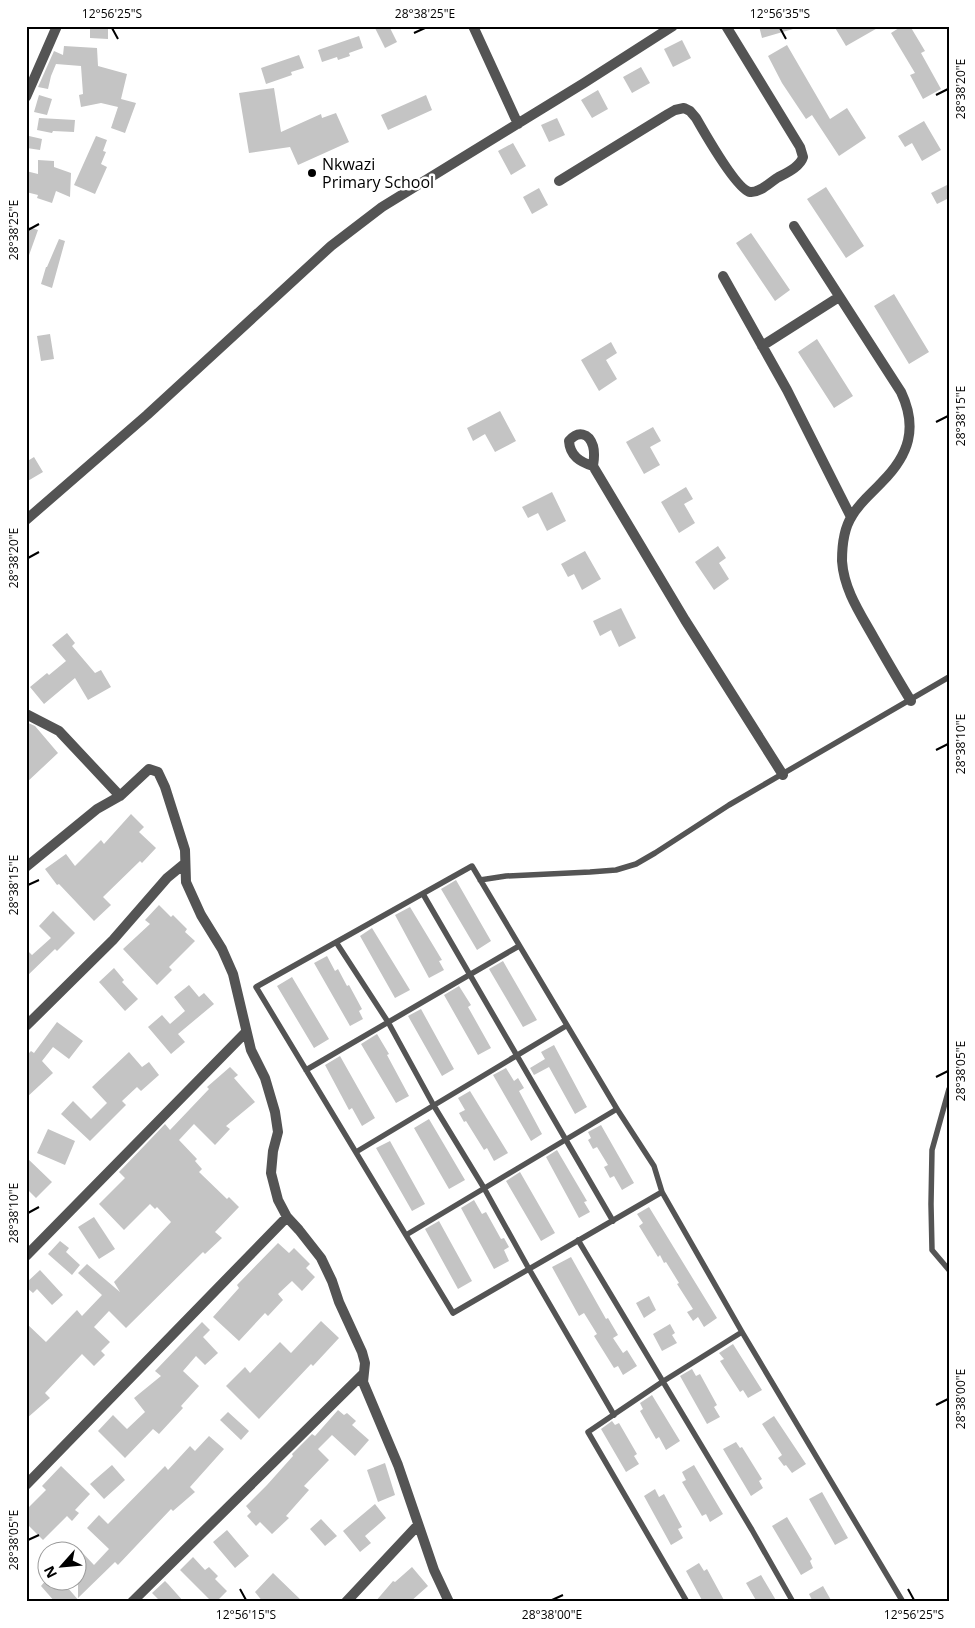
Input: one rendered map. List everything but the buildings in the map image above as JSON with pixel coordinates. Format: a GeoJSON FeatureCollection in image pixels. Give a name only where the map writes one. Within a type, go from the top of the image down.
{"type":"FeatureCollection","features":[{"type":"Feature","properties":{"kind":"street"},"geometry":{"type":"LineString","coordinates":[[26,97],[57,26]]}},
{"type":"Feature","properties":{"kind":"street"},"geometry":{"type":"LineString","coordinates":[[473,26],[518,124]]}},
{"type":"Feature","properties":{"kind":"street"},"geometry":{"type":"LineString","coordinates":[[559,181],[675,110],[684,108],[690,111],[696,118],[737,183],[747,191],[753,192],[760,189],[798,165],[803,157],[800,147],[726,26]]}},
{"type":"Feature","properties":{"kind":"street"},"geometry":{"type":"LineString","coordinates":[[26,520],[147,414],[331,246],[382,207],[518,124],[667,28]]}},
{"type":"Feature","properties":{"kind":"street"},"geometry":{"type":"LineString","coordinates":[[794,226],[902,392],[909,408],[911,423],[904,452],[895,468],[851,517],[844,538],[842,559],[844,578],[852,598],[911,700]]}},
{"type":"Feature","properties":{"kind":"street"},"geometry":{"type":"LineString","coordinates":[[723,276],[762,346],[851,517]]}},
{"type":"Feature","properties":{"kind":"street"},"geometry":{"type":"LineString","coordinates":[[762,346],[839,297]]}},
{"type":"Feature","properties":{"kind":"street"},"geometry":{"type":"LineString","coordinates":[[593,466],[783,775]]}},
{"type":"Feature","properties":{"kind":"street"},"geometry":{"type":"LineString","coordinates":[[26,714],[59,731],[120,796]]}},
{"type":"Feature","properties":{"kind":"street"},"geometry":{"type":"LineString","coordinates":[[26,867],[97,809],[120,796],[149,769],[158,772],[165,787],[185,850],[186,882],[201,915],[222,949],[233,974],[246,1032],[265,1078],[275,1112],[278,1132],[273,1151],[271,1173],[278,1200],[287,1217],[321,1258],[362,1352],[365,1363],[363,1382],[398,1465],[434,1570],[449,1602]]}},
{"type":"Feature","properties":{"kind":"street"},"geometry":{"type":"LineString","coordinates":[[26,1026],[113,940],[167,878],[184,864]]}},
{"type":"Feature","properties":{"kind":"street"},"geometry":{"type":"LineString","coordinates":[[26,1256],[246,1032]]}},
{"type":"Feature","properties":{"kind":"street"},"geometry":{"type":"LineString","coordinates":[[26,1486],[287,1217]]}},
{"type":"Feature","properties":{"kind":"street"},"geometry":{"type":"LineString","coordinates":[[132,1602],[363,1374]]}},
{"type":"Feature","properties":{"kind":"street"},"geometry":{"type":"LineString","coordinates":[[346,1602],[418,1525]]}},
{"type":"Feature","properties":{"kind":"lane"},"geometry":{"type":"LineString","coordinates":[[480,880],[506,876],[616,870],[636,864],[729,804],[783,775],[949,678]]}},
{"type":"Feature","properties":{"kind":"lane"},"geometry":{"type":"LineString","coordinates":[[662,1192],[454,1313],[256,987],[472,866],[566,1026],[654,1166],[662,1192],[742,1332],[903,1602]]}},
{"type":"Feature","properties":{"kind":"lane"},"geometry":{"type":"LineString","coordinates":[[423,894],[613,1220]]}},
{"type":"Feature","properties":{"kind":"lane"},"geometry":{"type":"LineString","coordinates":[[336,942],[388,1022],[434,1106],[484,1188],[614,1415]]}},
{"type":"Feature","properties":{"kind":"lane"},"geometry":{"type":"LineString","coordinates":[[306,1070],[519,946]]}},
{"type":"Feature","properties":{"kind":"lane"},"geometry":{"type":"LineString","coordinates":[[356,1152],[566,1026]]}},
{"type":"Feature","properties":{"kind":"lane"},"geometry":{"type":"LineString","coordinates":[[949,1089],[932,1150],[931,1204],[932,1250],[949,1270]]}},
{"type":"Feature","properties":{"kind":"lane"},"geometry":{"type":"LineString","coordinates":[[406,1235],[617,1109]]}},
{"type":"Feature","properties":{"kind":"lane"},"geometry":{"type":"LineString","coordinates":[[578,1240],[752,1530],[793,1602]]}},
{"type":"Feature","properties":{"kind":"lane"},"geometry":{"type":"LineString","coordinates":[[687,1602],[588,1432],[662,1382],[742,1332]]}},
{"type":"Feature","properties":{"kind":"place","name":"Nkwazi Primary School"},"geometry":{"type":"Point","coordinates":[312,173]}}]}
